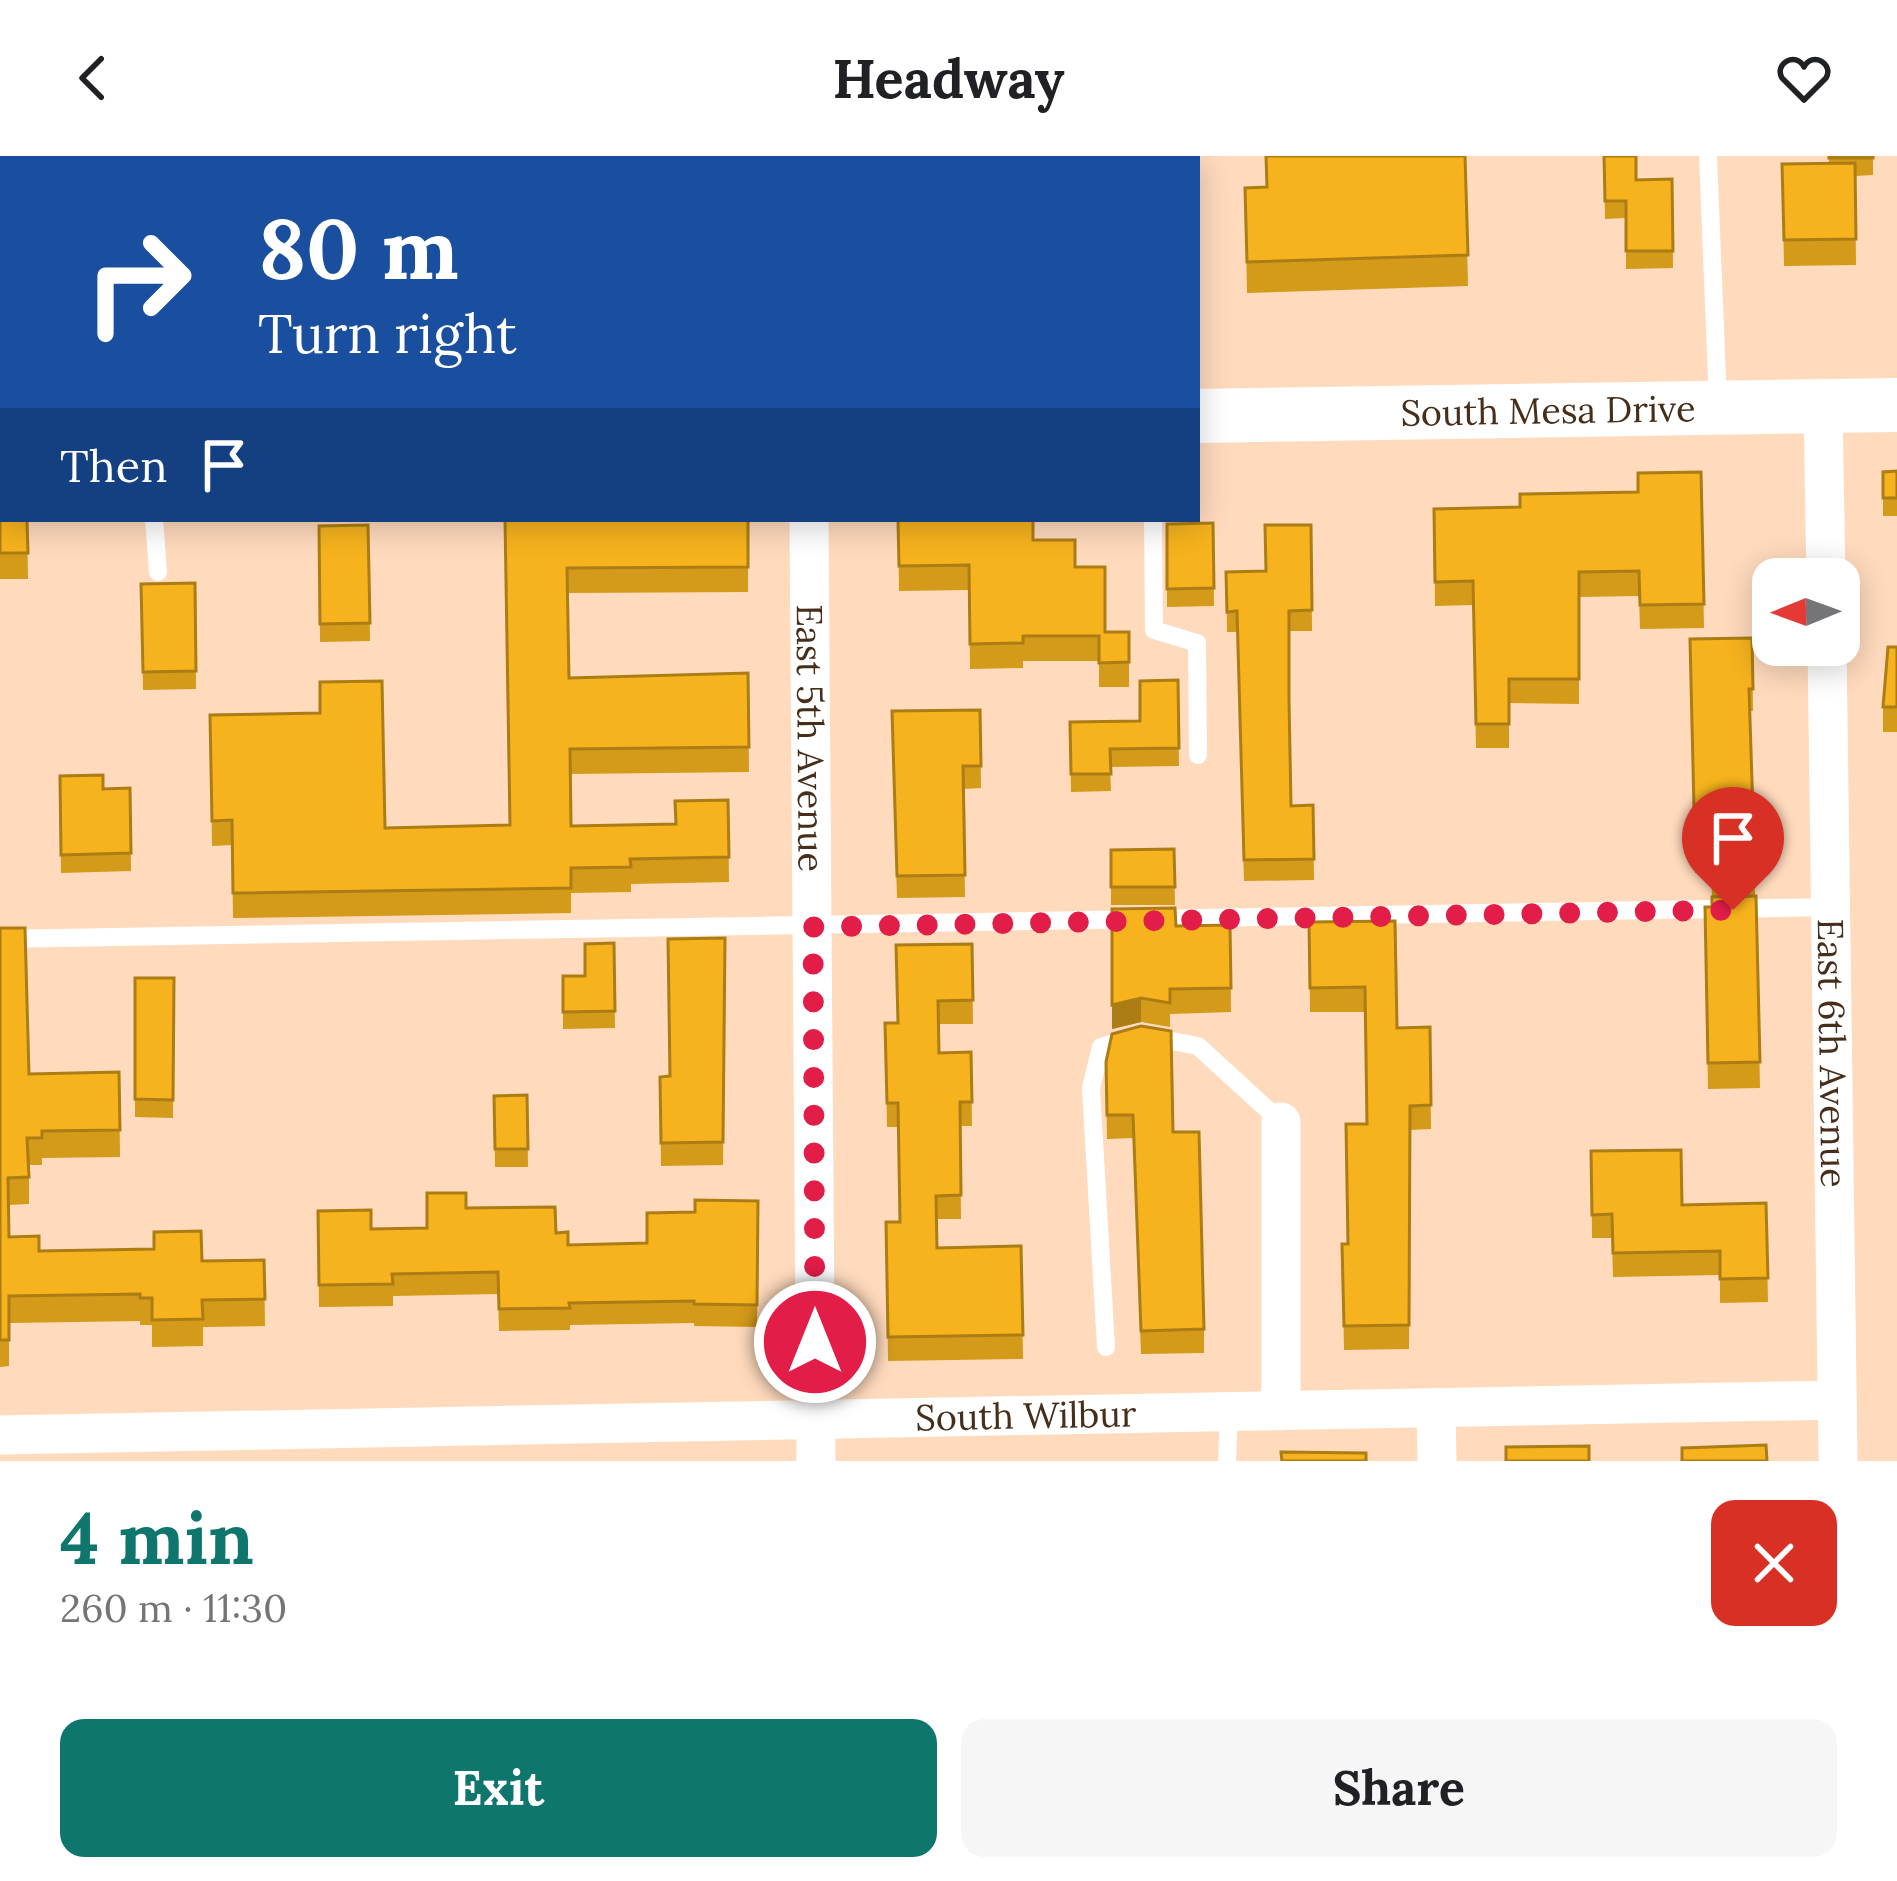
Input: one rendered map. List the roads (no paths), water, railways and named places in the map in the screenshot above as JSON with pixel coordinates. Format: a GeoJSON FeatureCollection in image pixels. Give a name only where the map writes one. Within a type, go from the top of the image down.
{"type":"FeatureCollection","features":[{"type":"Feature","properties":{"kind":"main road","name":"South Mesa Drive"},"geometry":{"type":"LineString","coordinates":[[1200,416],[1897,405]]}},
{"type":"Feature","properties":{"kind":"street"},"geometry":{"type":"LineString","coordinates":[[1823,406],[1826,558]]}},
{"type":"Feature","properties":{"kind":"street","name":"East 5th Avenue"},"geometry":{"type":"LineString","coordinates":[[809,522],[816,1461]]}},
{"type":"Feature","properties":{"kind":"street","name":"East 6th Avenue"},"geometry":{"type":"LineString","coordinates":[[1827,666],[1838,1461]]}},
{"type":"Feature","properties":{"kind":"street"},"geometry":{"type":"LineString","coordinates":[[1281,1121],[1281,1411]]}},
{"type":"Feature","properties":{"kind":"street","name":"South Wilbur"},"geometry":{"type":"LineString","coordinates":[[8,1443],[816,1420],[1837,1400]]}},
{"type":"Feature","properties":{"kind":"street"},"geometry":{"type":"LineString","coordinates":[[1436,1408],[1437,1461]]}},
{"type":"Feature","properties":{"kind":"lane"},"geometry":{"type":"LineString","coordinates":[[1708,156],[1718,408]]}},
{"type":"Feature","properties":{"kind":"lane"},"geometry":{"type":"LineString","coordinates":[[154,522],[158,572]]}},
{"type":"Feature","properties":{"kind":"lane"},"geometry":{"type":"LineString","coordinates":[[1153,522],[1154,630],[1196,643],[1198,754]]}},
{"type":"Feature","properties":{"kind":"lane"},"geometry":{"type":"LineString","coordinates":[[0,939],[1831,907]]}},
{"type":"Feature","properties":{"kind":"lane"},"geometry":{"type":"LineString","coordinates":[[1106,1347],[1091,1088],[1101,1047],[1140,1034],[1198,1046],[1281,1121]]}},
{"type":"Feature","properties":{"kind":"lane"},"geometry":{"type":"LineString","coordinates":[[1227,1461],[1229,1412]]}}]}
